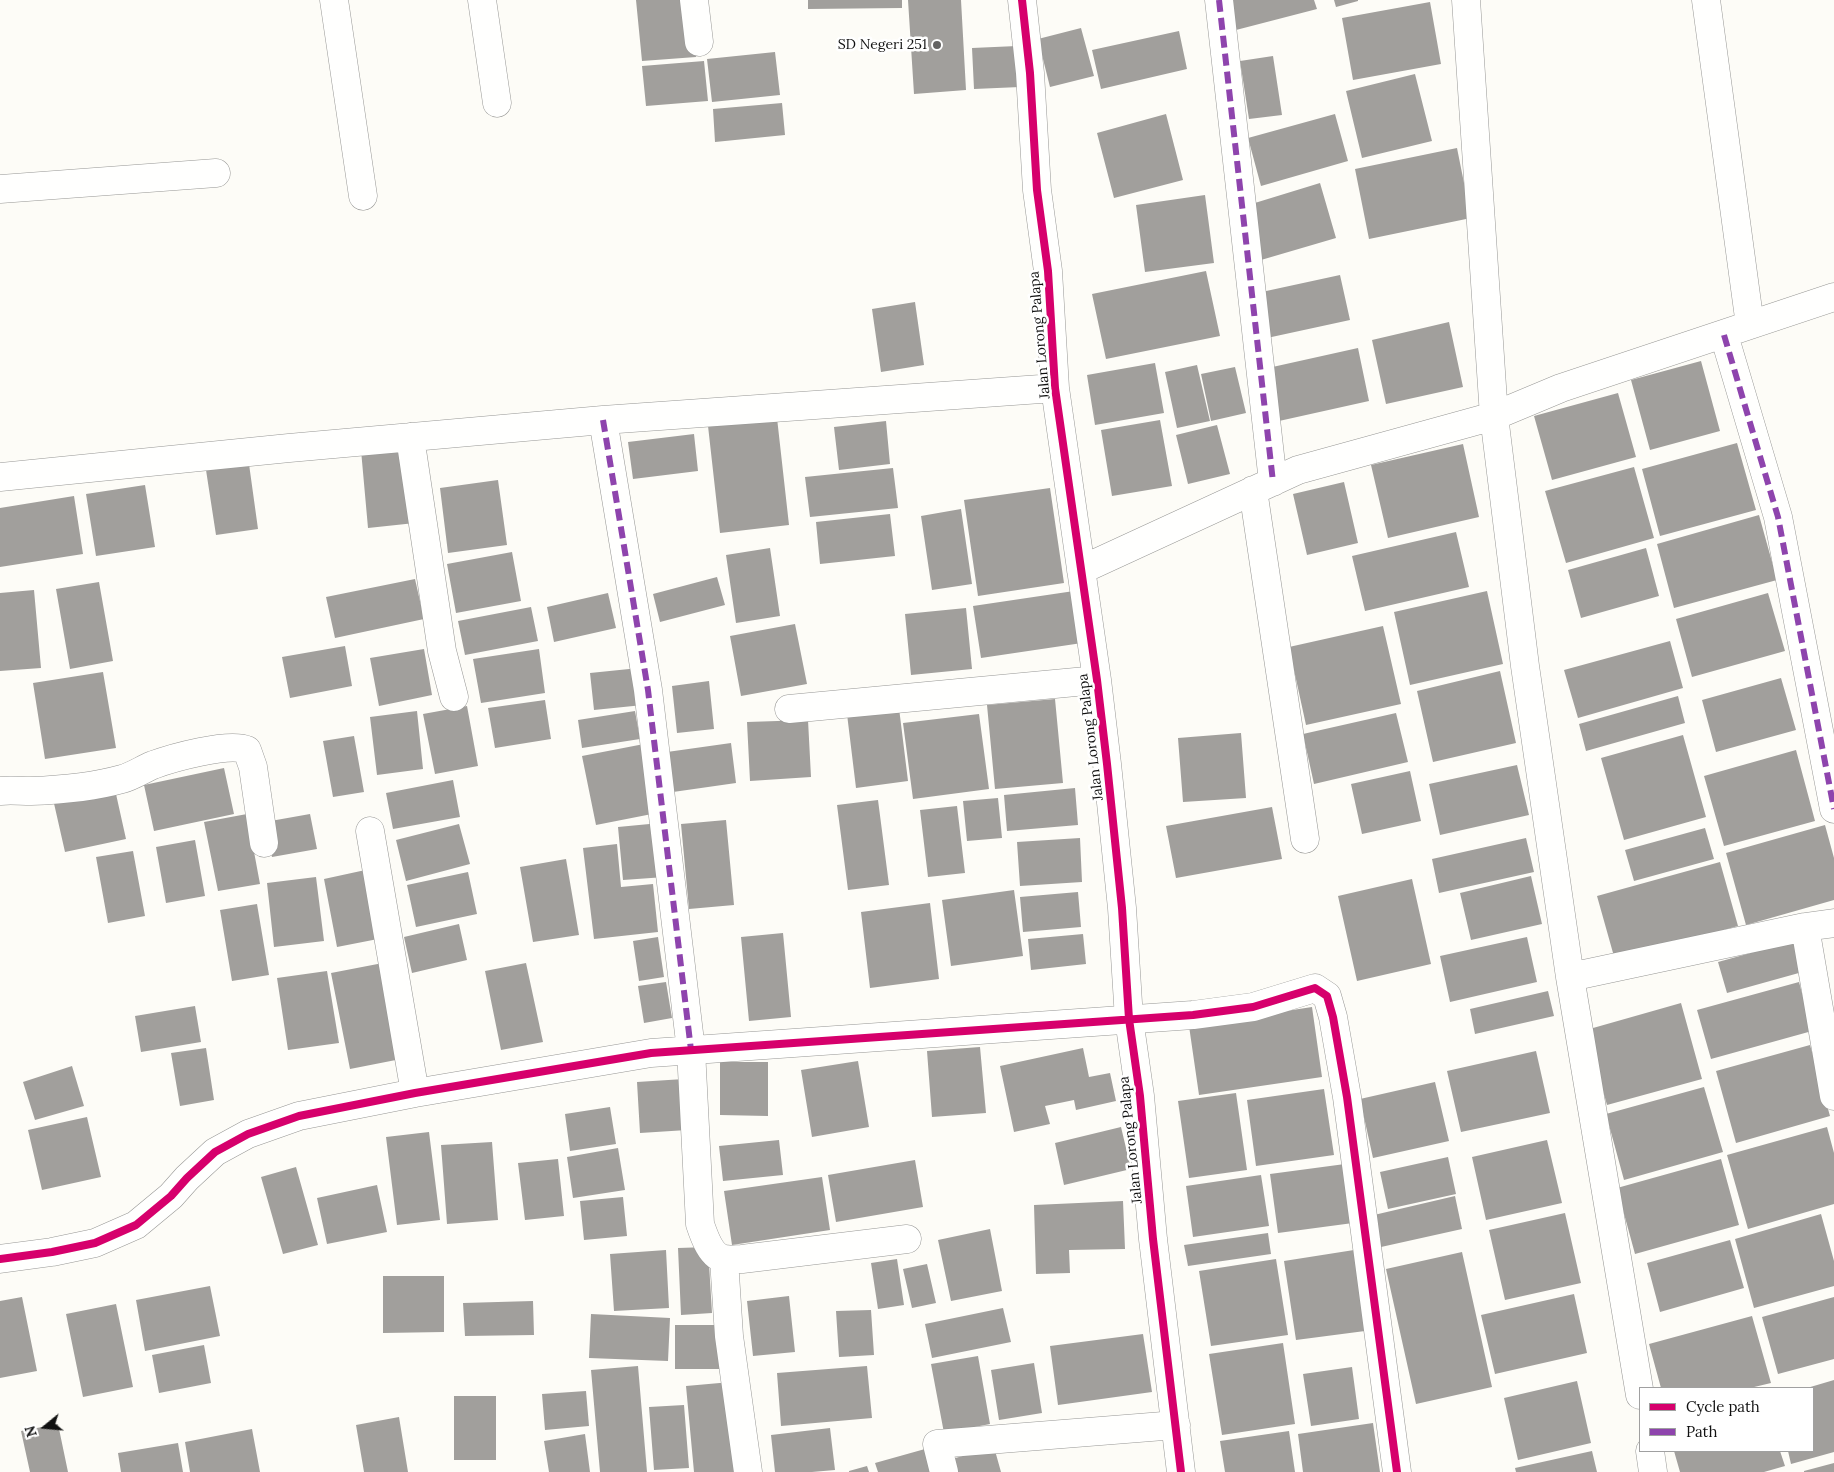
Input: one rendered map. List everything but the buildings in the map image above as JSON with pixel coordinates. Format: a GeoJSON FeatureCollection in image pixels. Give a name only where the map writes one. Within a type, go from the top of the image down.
{"type":"FeatureCollection","features":[{"type":"Feature","properties":{"kind":"street"},"geometry":{"type":"LineString","coordinates":[[334,0],[363,196]]}},
{"type":"Feature","properties":{"kind":"street"},"geometry":{"type":"LineString","coordinates":[[482,0],[497,104]]}},
{"type":"Feature","properties":{"kind":"street"},"geometry":{"type":"LineString","coordinates":[[694,0],[699,42]]}},
{"type":"Feature","properties":{"kind":"street","name":"Jalan Lorong Palapa"},"geometry":{"type":"LineString","coordinates":[[1022,0],[1030,73],[1037,190],[1048,271],[1056,388],[1097,680],[1122,908],[1129,1019],[1140,1096],[1153,1239],[1181,1472]]}},
{"type":"Feature","properties":{"kind":"street"},"geometry":{"type":"LineString","coordinates":[[1218,0],[1263,486],[1305,839]]}},
{"type":"Feature","properties":{"kind":"street"},"geometry":{"type":"LineString","coordinates":[[1466,0],[1494,416],[1525,666],[1570,977],[1639,1389]]}},
{"type":"Feature","properties":{"kind":"street"},"geometry":{"type":"LineString","coordinates":[[1706,0],[1750,325]]}},
{"type":"Feature","properties":{"kind":"street"},"geometry":{"type":"LineString","coordinates":[[0,189],[216,173]]}},
{"type":"Feature","properties":{"kind":"street"},"geometry":{"type":"LineString","coordinates":[[1082,570],[1298,470],[1494,416],[1561,388],[1834,297]]}},
{"type":"Feature","properties":{"kind":"street"},"geometry":{"type":"LineString","coordinates":[[1724,335],[1778,517],[1834,809]]}},
{"type":"Feature","properties":{"kind":"street"},"geometry":{"type":"LineString","coordinates":[[0,477],[603,420],[1056,388]]}},
{"type":"Feature","properties":{"kind":"street"},"geometry":{"type":"LineString","coordinates":[[603,420],[648,690],[691,1050],[700,1224],[704,1236],[717,1256],[724,1260],[906,1239]]}},
{"type":"Feature","properties":{"kind":"street"},"geometry":{"type":"LineString","coordinates":[[410,437],[442,651],[454,697]]}},
{"type":"Feature","properties":{"kind":"street"},"geometry":{"type":"LineString","coordinates":[[789,709],[1097,680]]}},
{"type":"Feature","properties":{"kind":"street"},"geometry":{"type":"LineString","coordinates":[[3,791],[31,791],[123,779],[152,765],[179,757],[230,747],[240,747],[246,750],[254,767],[264,843]]}},
{"type":"Feature","properties":{"kind":"street"},"geometry":{"type":"LineString","coordinates":[[370,831],[415,1093]]}},
{"type":"Feature","properties":{"kind":"street"},"geometry":{"type":"LineString","coordinates":[[1570,977],[1805,927],[1834,923]]}},
{"type":"Feature","properties":{"kind":"street"},"geometry":{"type":"LineString","coordinates":[[1805,927],[1834,1096]]}},
{"type":"Feature","properties":{"kind":"street"},"geometry":{"type":"LineString","coordinates":[[0,1259],[52,1252],[95,1243],[136,1225],[171,1196],[187,1178],[216,1152],[248,1134],[299,1116],[415,1093],[651,1053],[1193,1016],[1253,1007],[1315,988],[1327,996],[1333,1017],[1347,1097],[1397,1472]]}},
{"type":"Feature","properties":{"kind":"street"},"geometry":{"type":"LineString","coordinates":[[724,1260],[729,1336],[748,1472]]}},
{"type":"Feature","properties":{"kind":"street"},"geometry":{"type":"LineString","coordinates":[[944,1472],[937,1444],[1176,1425]]}},
{"type":"Feature","properties":{"kind":"street"},"geometry":{"type":"LineString","coordinates":[[1650,1452],[1653,1472]]}},
{"type":"Feature","properties":{"kind":"marked path"},"geometry":{"type":"LineString","coordinates":[[1219,0],[1273,482]]}},
{"type":"Feature","properties":{"kind":"marked path"},"geometry":{"type":"LineString","coordinates":[[1724,335],[1778,517],[1834,809]]}},
{"type":"Feature","properties":{"kind":"marked path"},"geometry":{"type":"LineString","coordinates":[[603,420],[648,690],[691,1050]]}},
{"type":"Feature","properties":{"kind":"cycle path"},"geometry":{"type":"LineString","coordinates":[[1022,0],[1030,73],[1037,190],[1048,271],[1055,388],[1097,680],[1107,764],[1122,908],[1129,1019],[1140,1096],[1153,1239],[1181,1472]]}},
{"type":"Feature","properties":{"kind":"cycle path"},"geometry":{"type":"LineString","coordinates":[[0,1259],[52,1252],[95,1243],[136,1225],[171,1196],[215,1152],[248,1134],[299,1116],[415,1093],[651,1053],[1193,1015],[1253,1007],[1315,988],[1327,996],[1333,1017],[1347,1097],[1397,1472]]}},
{"type":"Feature","properties":{"kind":"place","name":"SD Negeri 251"},"geometry":{"type":"Point","coordinates":[937,45]}}]}
